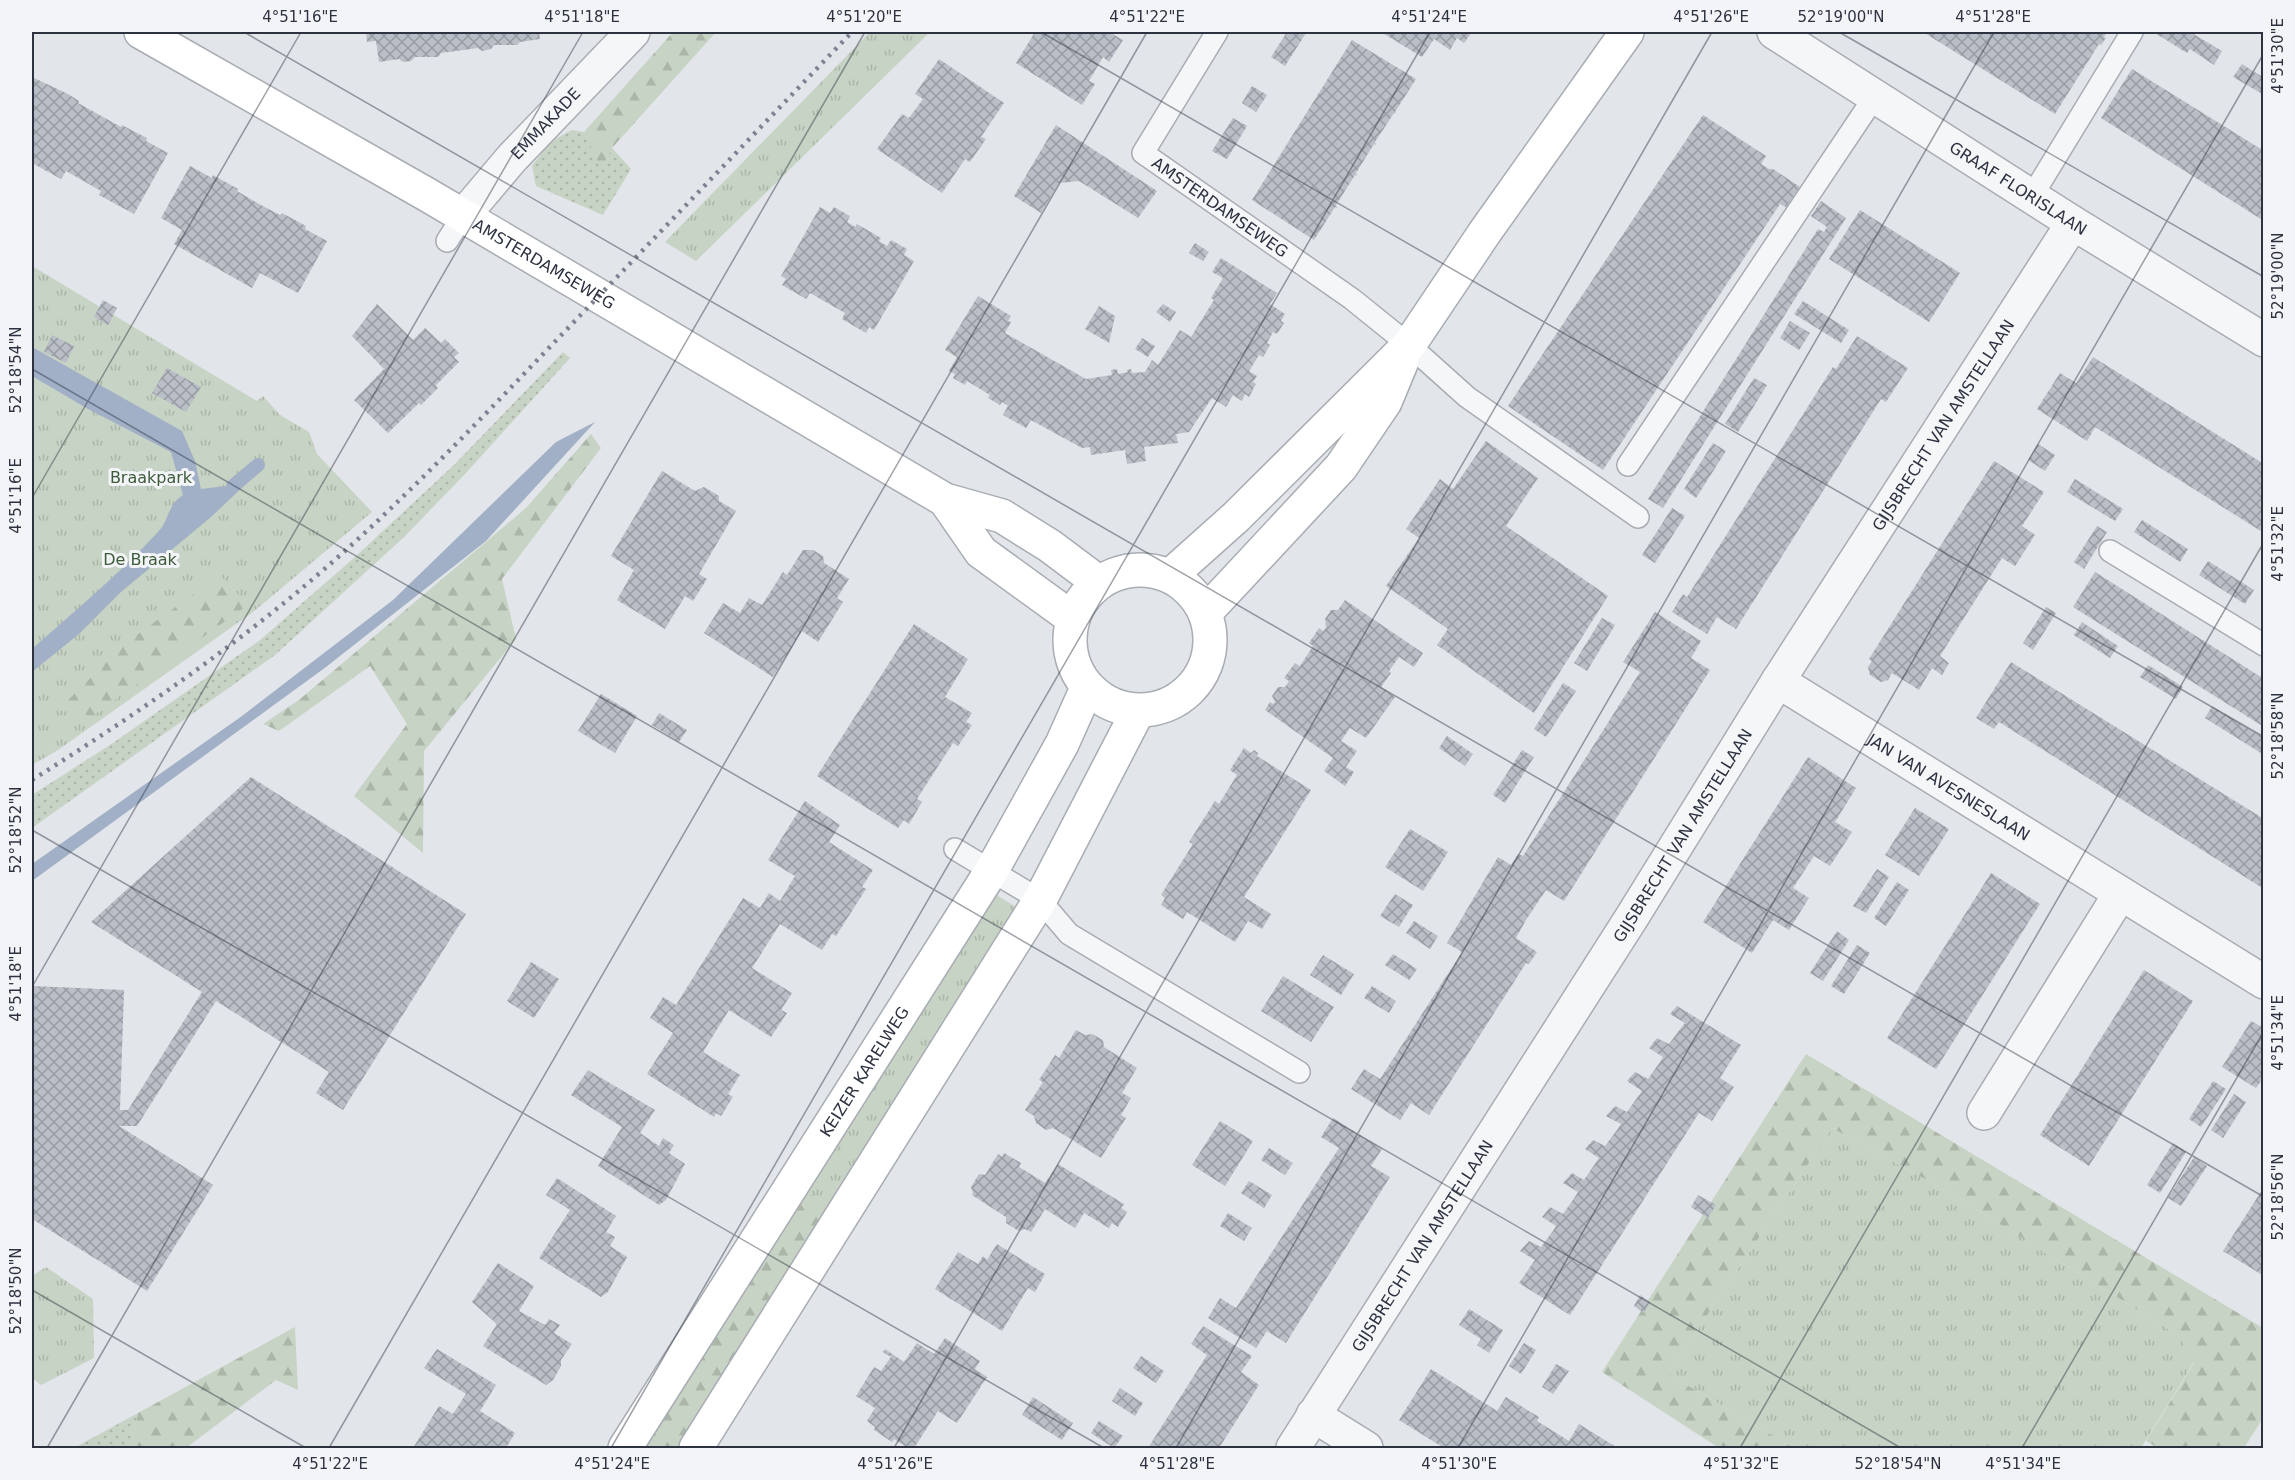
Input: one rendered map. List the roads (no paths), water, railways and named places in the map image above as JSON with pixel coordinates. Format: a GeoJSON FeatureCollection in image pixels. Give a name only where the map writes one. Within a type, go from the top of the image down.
{"type":"FeatureCollection","features":[{"type":"Feature","properties":{"kind":"main road","name":"AMSTERDAMSEWEG"},"geometry":{"type":"LineString","coordinates":[[141,32],[455,229],[945,500],[1002,516],[1050,546],[1098,582]]}},
{"type":"Feature","properties":{"kind":"main road"},"geometry":{"type":"LineString","coordinates":[[1170,576],[1236,517],[1408,345],[1626,32]]}},
{"type":"Feature","properties":{"kind":"main road"},"geometry":{"type":"LineString","coordinates":[[1205,613],[1341,467],[1385,402],[1408,345]]}},
{"type":"Feature","properties":{"kind":"main road","name":"AMSTERDAMSEWEG"},"geometry":{"type":"LineString","coordinates":[[945,500],[981,552],[1072,618]]}},
{"type":"Feature","properties":{"kind":"main road"},"geometry":{"type":"LineString","coordinates":[[1133,569],[1170,576],[1191,591],[1205,613],[1211,640],[1205,667],[1190,690],[1166,706],[1138,711],[1110,704],[1087,688],[1070,656],[1072,618],[1081,598],[1098,582],[1133,569]]}},
{"type":"Feature","properties":{"kind":"main road","name":"KEIZER KARELWEG"},"geometry":{"type":"LineString","coordinates":[[625,1449],[992,870],[1062,744],[1087,688]]}},
{"type":"Feature","properties":{"kind":"main road"},"geometry":{"type":"LineString","coordinates":[[696,1449],[1040,900],[1138,711]]}},
{"type":"Feature","properties":{"kind":"street","name":"EMMAKADE"},"geometry":{"type":"LineString","coordinates":[[455,229],[512,158],[633,32]]}},
{"type":"Feature","properties":{"kind":"street","name":"GRAAF FLORISLAAN"},"geometry":{"type":"LineString","coordinates":[[1773,32],[2073,223],[2264,340]]}},
{"type":"Feature","properties":{"kind":"street","name":"GIJSBRECHT VAN AMSTELLAAN"},"geometry":{"type":"LineString","coordinates":[[1293,1449],[1626,927],[1778,681],[2073,223]]}},
{"type":"Feature","properties":{"kind":"street","name":"JAN VAN AVESNESLAAN"},"geometry":{"type":"LineString","coordinates":[[1778,681],[2264,982]]}},
{"type":"Feature","properties":{"kind":"street"},"geometry":{"type":"LineString","coordinates":[[1984,1113],[2120,894]]}},
{"type":"Feature","properties":{"kind":"street"},"geometry":{"type":"LineString","coordinates":[[1313,1416],[1366,1449]]}},
{"type":"Feature","properties":{"kind":"lane","name":"AMSTERDAMSEWEG"},"geometry":{"type":"LineString","coordinates":[[1217,32],[1143,153],[1352,299],[1408,345]]}},
{"type":"Feature","properties":{"kind":"lane"},"geometry":{"type":"LineString","coordinates":[[2032,196],[2132,32]]}},
{"type":"Feature","properties":{"kind":"lane"},"geometry":{"type":"LineString","coordinates":[[1628,465],[1875,96]]}},
{"type":"Feature","properties":{"kind":"lane"},"geometry":{"type":"LineString","coordinates":[[1408,345],[1467,397],[1638,517]]}},
{"type":"Feature","properties":{"kind":"lane"},"geometry":{"type":"LineString","coordinates":[[2110,551],[2264,645]]}},
{"type":"Feature","properties":{"kind":"lane"},"geometry":{"type":"LineString","coordinates":[[955,849],[1040,900],[1070,934],[1299,1072]]}},
{"type":"Feature","properties":{"kind":"water"},"geometry":{"type":"Polygon","coordinates":[[[32,347],[182,431],[195,461],[201,489],[226,486],[245,472],[247,483],[211,517],[121,592],[79,634],[32,672],[32,649],[143,548],[162,527],[174,503],[183,495],[171,452],[88,409],[32,376],[32,347]]]}},
{"type":"Feature","properties":{"kind":"water"},"geometry":{"type":"Polygon","coordinates":[[[595,422],[486,541],[326,667],[32,881],[32,864],[242,716],[393,600],[556,442],[595,422]]]}},
{"type":"Feature","properties":{"kind":"waterway"},"geometry":{"type":"LineString","coordinates":[[233,486],[258,465]]}},
{"type":"Feature","properties":{"kind":"railway"},"geometry":{"type":"LineString","coordinates":[[32,780],[141,709],[212,659],[281,606],[344,551],[461,439],[852,32]]}},
{"type":"Feature","properties":{"kind":"park label","name":"Braakpark"},"geometry":{"type":"Point","coordinates":[151,477]}},
{"type":"Feature","properties":{"kind":"park label","name":"De Braak"},"geometry":{"type":"Point","coordinates":[140,559]}}]}
